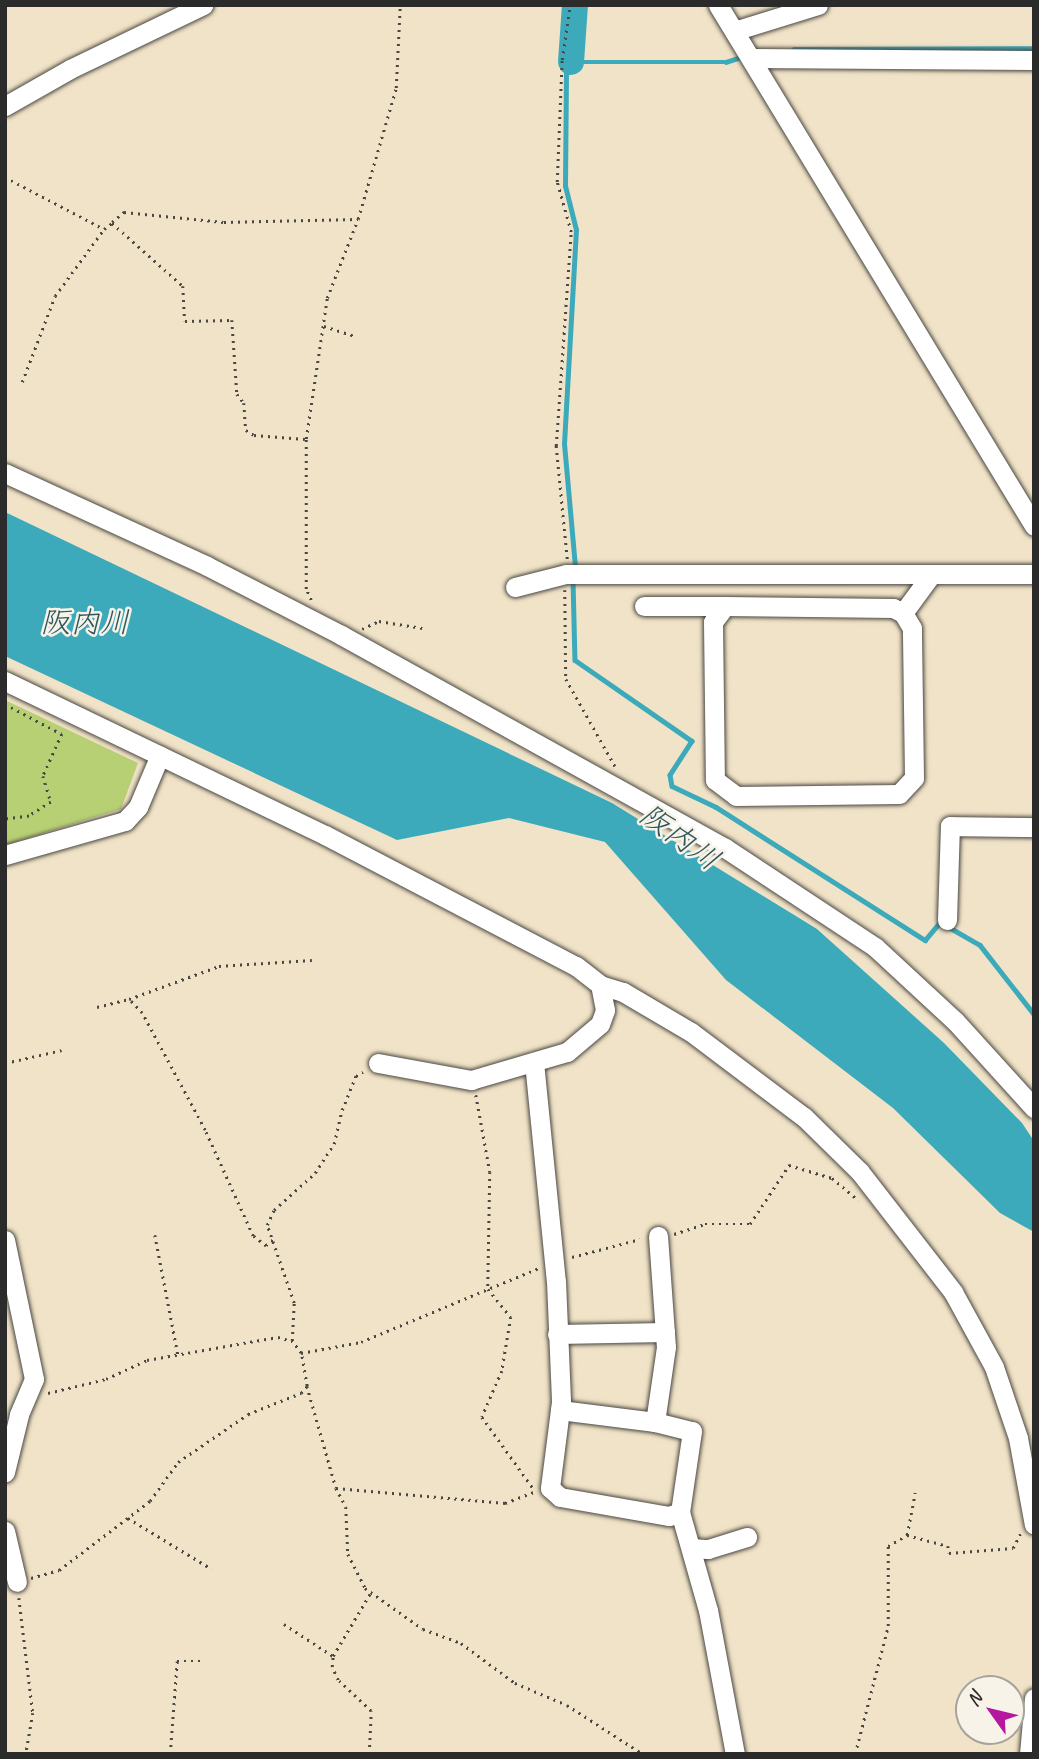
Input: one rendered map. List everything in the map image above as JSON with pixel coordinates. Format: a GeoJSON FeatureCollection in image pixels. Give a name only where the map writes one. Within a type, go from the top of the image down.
{"type":"FeatureCollection","features":[{"type":"Feature","properties":{"kind":"street"},"geometry":{"type":"LineString","coordinates":[[5,106],[70,69],[203,5]]}},
{"type":"Feature","properties":{"kind":"street"},"geometry":{"type":"LineString","coordinates":[[718,5],[1034,526]]}},
{"type":"Feature","properties":{"kind":"street"},"geometry":{"type":"LineString","coordinates":[[734,31],[818,5]]}},
{"type":"Feature","properties":{"kind":"street"},"geometry":{"type":"LineString","coordinates":[[751,58],[1034,60]]}},
{"type":"Feature","properties":{"kind":"street"},"geometry":{"type":"LineString","coordinates":[[5,472],[341,635],[725,848],[875,947],[955,1021],[1034,1108]]}},
{"type":"Feature","properties":{"kind":"street"},"geometry":{"type":"LineString","coordinates":[[515,587],[566,574],[1034,574]]}},
{"type":"Feature","properties":{"kind":"street"},"geometry":{"type":"LineString","coordinates":[[645,606],[716,606],[893,608],[903,613],[912,628],[914,778],[899,794],[736,796],[715,780],[713,622],[716,606],[707,574]]}},
{"type":"Feature","properties":{"kind":"street"},"geometry":{"type":"LineString","coordinates":[[903,613],[931,575]]}},
{"type":"Feature","properties":{"kind":"street"},"geometry":{"type":"LineString","coordinates":[[5,681],[160,755],[565,959],[600,985],[624,992],[691,1032],[804,1117],[860,1172],[918,1241],[953,1292],[994,1367],[1018,1438],[1032,1517]]}},
{"type":"Feature","properties":{"kind":"street"},"geometry":{"type":"LineString","coordinates":[[5,855],[125,821],[138,807],[160,755]]}},
{"type":"Feature","properties":{"kind":"street"},"geometry":{"type":"LineString","coordinates":[[947,920],[950,827],[1034,827]]}},
{"type":"Feature","properties":{"kind":"street"},"geometry":{"type":"LineString","coordinates":[[377,1063],[471,1080],[567,1052],[600,1024],[605,1010],[600,985]]}},
{"type":"Feature","properties":{"kind":"street"},"geometry":{"type":"LineString","coordinates":[[534,1062],[554,1263],[560,1410],[550,1488],[560,1497],[669,1516],[680,1512]]}},
{"type":"Feature","properties":{"kind":"street"},"geometry":{"type":"LineString","coordinates":[[1013,1085],[1034,1085]]}},
{"type":"Feature","properties":{"kind":"street"},"geometry":{"type":"LineString","coordinates":[[654,1422],[665,1332],[658,1236]]}},
{"type":"Feature","properties":{"kind":"street"},"geometry":{"type":"LineString","coordinates":[[5,1240],[34,1379],[5,1472]]}},
{"type":"Feature","properties":{"kind":"street"},"geometry":{"type":"LineString","coordinates":[[557,1334],[665,1332]]}},
{"type":"Feature","properties":{"kind":"street"},"geometry":{"type":"LineString","coordinates":[[560,1410],[654,1422],[692,1431],[680,1512],[692,1548],[735,1754]]}},
{"type":"Feature","properties":{"kind":"street"},"geometry":{"type":"LineString","coordinates":[[5,1531],[17,1582]]}},
{"type":"Feature","properties":{"kind":"street"},"geometry":{"type":"LineString","coordinates":[[692,1548],[708,1549],[747,1537]]}},
{"type":"Feature","properties":{"kind":"street"},"geometry":{"type":"LineString","coordinates":[[1029,1754],[1034,1698]]}},
{"type":"Feature","properties":{"kind":"path"},"geometry":{"type":"LineString","coordinates":[[313,607],[306,589],[306,439],[327,298],[358,219],[396,88],[400,5]]}},
{"type":"Feature","properties":{"kind":"path"},"geometry":{"type":"LineString","coordinates":[[570,5],[562,60],[556,182],[571,232],[556,446],[566,574],[566,679],[621,778],[622,792]]}},
{"type":"Feature","properties":{"kind":"path"},"geometry":{"type":"LineString","coordinates":[[5,177],[104,229]]}},
{"type":"Feature","properties":{"kind":"path"},"geometry":{"type":"LineString","coordinates":[[22,382],[55,296],[117,213],[224,222],[358,219]]}},
{"type":"Feature","properties":{"kind":"path"},"geometry":{"type":"LineString","coordinates":[[112,223],[183,286],[185,321],[232,320],[237,394],[244,403],[246,429],[254,435],[306,439]]}},
{"type":"Feature","properties":{"kind":"path"},"geometry":{"type":"LineString","coordinates":[[324,326],[354,336]]}},
{"type":"Feature","properties":{"kind":"path"},"geometry":{"type":"LineString","coordinates":[[341,635],[379,621],[422,628]]}},
{"type":"Feature","properties":{"kind":"path"},"geometry":{"type":"LineString","coordinates":[[5,704],[62,734],[43,776],[51,802],[29,816],[5,819]]}},
{"type":"Feature","properties":{"kind":"path"},"geometry":{"type":"LineString","coordinates":[[97,1007],[129,999],[219,966],[312,960]]}},
{"type":"Feature","properties":{"kind":"path"},"geometry":{"type":"LineString","coordinates":[[129,999],[142,1013],[211,1140],[253,1236],[266,1246],[272,1241]]}},
{"type":"Feature","properties":{"kind":"path"},"geometry":{"type":"LineString","coordinates":[[5,1062],[62,1050]]}},
{"type":"Feature","properties":{"kind":"path"},"geometry":{"type":"LineString","coordinates":[[292,1342],[294,1303],[267,1225],[274,1210],[315,1173],[334,1144],[356,1076],[377,1063]]}},
{"type":"Feature","properties":{"kind":"path"},"geometry":{"type":"LineString","coordinates":[[336,1488],[505,1503],[535,1491],[482,1417],[502,1371],[511,1317],[488,1289],[490,1172],[483,1120],[471,1080]]}},
{"type":"Feature","properties":{"kind":"path"},"geometry":{"type":"LineString","coordinates":[[301,1353],[362,1342],[554,1263],[705,1224],[750,1224],[789,1165],[832,1178],[861,1202]]}},
{"type":"Feature","properties":{"kind":"path"},"geometry":{"type":"LineString","coordinates":[[155,1235],[178,1355]]}},
{"type":"Feature","properties":{"kind":"path"},"geometry":{"type":"LineString","coordinates":[[29,1392],[54,1391],[106,1378],[147,1360],[278,1337],[292,1342],[301,1353],[307,1386],[351,1530],[348,1554],[371,1592],[423,1629],[461,1643],[515,1683],[566,1705],[643,1754]]}},
{"type":"Feature","properties":{"kind":"path"},"geometry":{"type":"LineString","coordinates":[[26,1754],[33,1713],[17,1582],[59,1570],[150,1501],[177,1462],[248,1414],[307,1386]]}},
{"type":"Feature","properties":{"kind":"path"},"geometry":{"type":"LineString","coordinates":[[907,1535],[915,1493]]}},
{"type":"Feature","properties":{"kind":"path"},"geometry":{"type":"LineString","coordinates":[[855,1754],[888,1626],[888,1546],[907,1535],[948,1546],[949,1553],[1013,1548],[1032,1517]]}},
{"type":"Feature","properties":{"kind":"path"},"geometry":{"type":"LineString","coordinates":[[128,1518],[212,1569]]}},
{"type":"Feature","properties":{"kind":"path"},"geometry":{"type":"LineString","coordinates":[[369,1754],[371,1711],[338,1680],[333,1656],[371,1592]]}},
{"type":"Feature","properties":{"kind":"path"},"geometry":{"type":"LineString","coordinates":[[284,1624],[333,1656]]}},
{"type":"Feature","properties":{"kind":"path"},"geometry":{"type":"LineString","coordinates":[[170,1754],[177,1661],[205,1661]]}},
{"type":"Feature","properties":{"kind":"green space"},"geometry":{"type":"Polygon","coordinates":[[[5,700],[138,763],[121,809],[5,845],[5,700]]]}},
{"type":"Feature","properties":{"kind":"water","name":"阪内川"},"geometry":{"type":"Polygon","coordinates":[[[5,512],[612,803],[817,929],[944,1043],[1022,1123],[1034,1141],[1034,1232],[1000,1213],[893,1108],[726,980],[605,842],[509,818],[397,840],[5,656],[5,512]]]}},
{"type":"Feature","properties":{"kind":"waterway"},"geometry":{"type":"LineString","coordinates":[[571,62],[575,5]]}},
{"type":"Feature","properties":{"kind":"waterway"},"geometry":{"type":"LineString","coordinates":[[794,49],[1034,48]]}},
{"type":"Feature","properties":{"kind":"waterway"},"geometry":{"type":"LineString","coordinates":[[575,567],[564,444],[576,230],[565,186],[566,69],[571,62],[726,62],[744,56]]}},
{"type":"Feature","properties":{"kind":"waterway"},"geometry":{"type":"LineString","coordinates":[[573,580],[575,660],[692,741],[670,775],[672,786],[716,807],[925,940],[940,922],[980,945],[1034,1014]]}}]}
